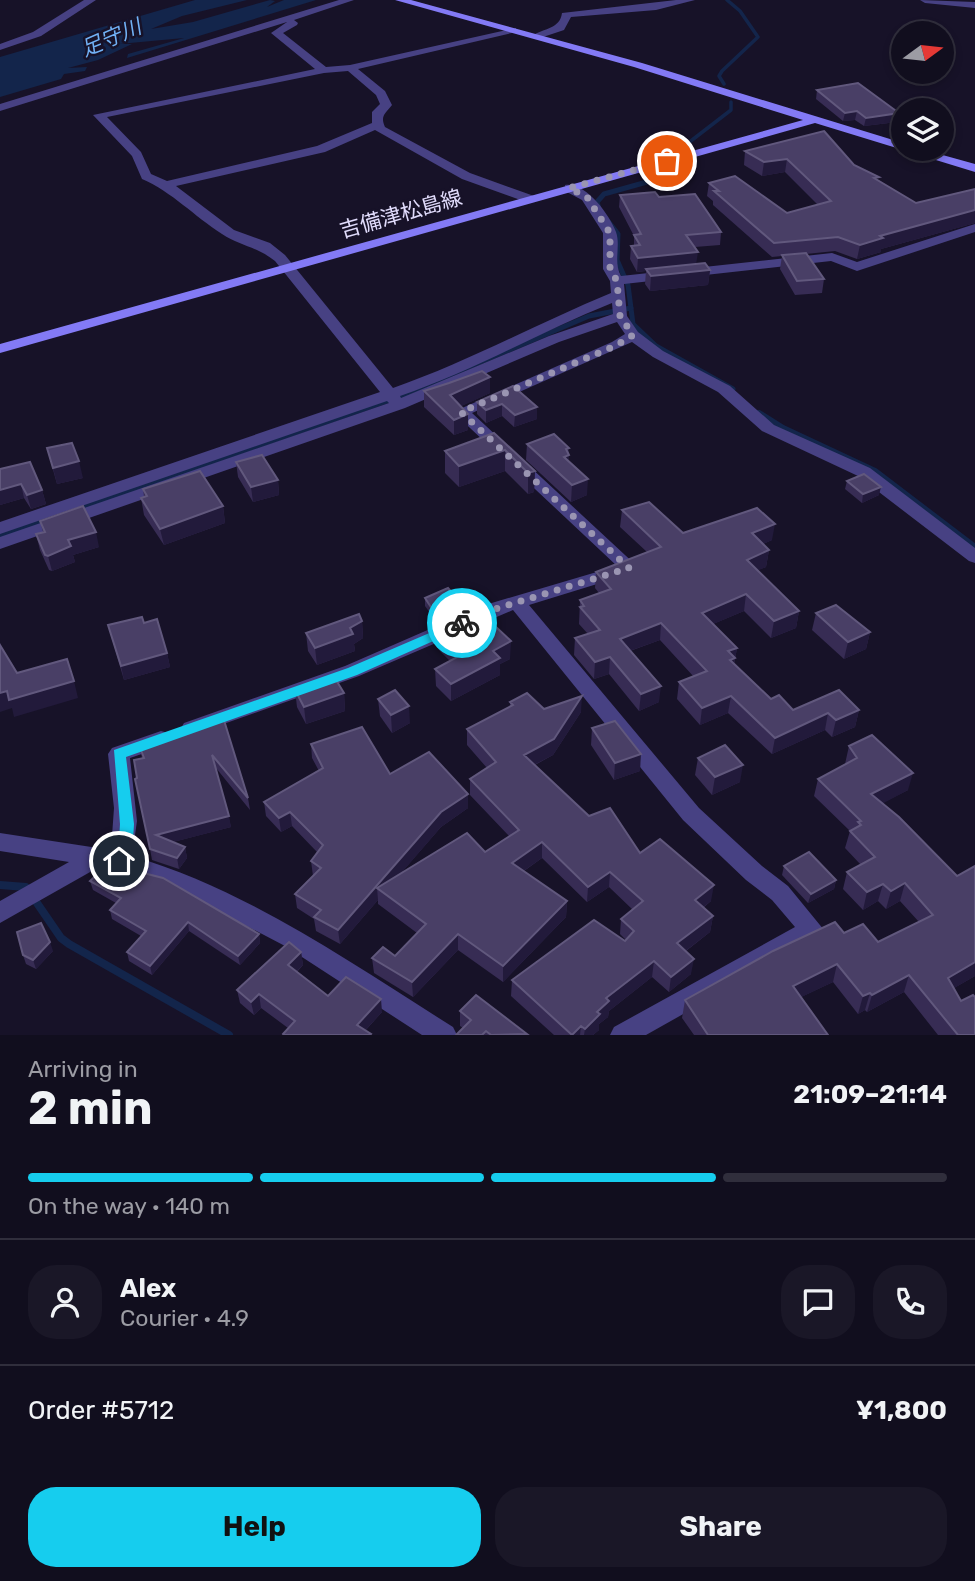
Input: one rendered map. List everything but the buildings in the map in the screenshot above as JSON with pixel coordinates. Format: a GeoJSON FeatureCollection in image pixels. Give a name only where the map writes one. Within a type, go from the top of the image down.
{"type":"FeatureCollection","features":[{"type":"Feature","properties":{"kind":"main road"},"geometry":{"type":"LineString","coordinates":[[400,0],[537,36],[891,143]]}},
{"type":"Feature","properties":{"kind":"main road","name":"吉備津松島線"},"geometry":{"type":"LineString","coordinates":[[0,349],[814,120]]}},
{"type":"Feature","properties":{"kind":"main road"},"geometry":{"type":"LineString","coordinates":[[951,161],[975,168]]}},
{"type":"Feature","properties":{"kind":"street"},"geometry":{"type":"LineString","coordinates":[[0,47],[37,34],[91,0]]}},
{"type":"Feature","properties":{"kind":"street"},"geometry":{"type":"LineString","coordinates":[[0,108],[349,0]]}},
{"type":"Feature","properties":{"kind":"street"},"geometry":{"type":"LineString","coordinates":[[537,36],[561,28],[567,20],[566,15],[690,0]]}},
{"type":"Feature","properties":{"kind":"street"},"geometry":{"type":"LineString","coordinates":[[925,0],[975,5]]}},
{"type":"Feature","properties":{"kind":"street"},"geometry":{"type":"LineString","coordinates":[[319,9],[276,33],[324,70]]}},
{"type":"Feature","properties":{"kind":"street"},"geometry":{"type":"LineString","coordinates":[[395,400],[289,267],[265,246],[229,233],[166,185],[146,176],[137,155],[116,130],[99,116],[324,70],[351,68],[512,30]]}},
{"type":"Feature","properties":{"kind":"street"},"geometry":{"type":"LineString","coordinates":[[351,68],[381,93],[386,105],[378,112],[378,125]]}},
{"type":"Feature","properties":{"kind":"street"},"geometry":{"type":"LineString","coordinates":[[166,185],[321,149],[378,125]]}},
{"type":"Feature","properties":{"kind":"street"},"geometry":{"type":"LineString","coordinates":[[378,125],[466,176],[530,199]]}},
{"type":"Feature","properties":{"kind":"street"},"geometry":{"type":"LineString","coordinates":[[569,188],[587,197],[610,233],[610,269],[633,335],[658,354],[724,389],[768,428],[864,472],[975,557]]}},
{"type":"Feature","properties":{"kind":"street"},"geometry":{"type":"LineString","coordinates":[[0,543],[395,400],[554,339],[620,296],[832,257],[856,267],[975,228]]}},
{"type":"Feature","properties":{"kind":"street"},"geometry":{"type":"LineString","coordinates":[[8,906],[108,859],[126,840],[127,824],[118,754],[352,671],[492,610],[629,568],[461,412],[617,345],[633,335]]}},
{"type":"Feature","properties":{"kind":"street"},"geometry":{"type":"LineString","coordinates":[[0,528],[395,400]]}},
{"type":"Feature","properties":{"kind":"street"},"geometry":{"type":"LineString","coordinates":[[517,603],[691,814],[754,873],[780,893],[812,930],[703,988],[623,1035]]}},
{"type":"Feature","properties":{"kind":"street"},"geometry":{"type":"LineString","coordinates":[[0,842],[108,859],[173,877],[293,939],[444,1035]]}},
{"type":"Feature","properties":{"kind":"water","name":"足守川"},"geometry":{"type":"Polygon","coordinates":[[[195,0],[247,0],[182,16],[151,29],[193,22],[270,0],[275,1],[267,7],[284,0],[316,0],[127,58],[128,54],[184,38],[119,44],[132,44],[98,60],[68,68],[87,67],[85,71],[64,74],[61,79],[0,97],[0,57],[195,0]]]}},
{"type":"Feature","properties":{"kind":"waterway"},"geometry":{"type":"LineString","coordinates":[[724,84],[719,76],[722,71],[758,37],[740,11],[727,0]]}},
{"type":"Feature","properties":{"kind":"waterway"},"geometry":{"type":"LineString","coordinates":[[683,147],[731,110],[731,102]]}},
{"type":"Feature","properties":{"kind":"waterway"},"geometry":{"type":"LineString","coordinates":[[599,209],[597,202],[604,194],[672,175]]}},
{"type":"Feature","properties":{"kind":"waterway"},"geometry":{"type":"LineString","coordinates":[[608,221],[618,234],[617,260],[628,285],[631,308]]}},
{"type":"Feature","properties":{"kind":"waterway"},"geometry":{"type":"LineString","coordinates":[[404,395],[589,316],[631,308]]}},
{"type":"Feature","properties":{"kind":"waterway"},"geometry":{"type":"LineString","coordinates":[[631,308],[633,324],[656,346],[733,389]]}},
{"type":"Feature","properties":{"kind":"waterway"},"geometry":{"type":"LineString","coordinates":[[78,508],[404,395]]}},
{"type":"Feature","properties":{"kind":"waterway"},"geometry":{"type":"LineString","coordinates":[[759,413],[783,428],[875,471],[975,547]]}},
{"type":"Feature","properties":{"kind":"waterway"},"geometry":{"type":"LineString","coordinates":[[0,535],[48,519]]}},
{"type":"Feature","properties":{"kind":"waterway"},"geometry":{"type":"LineString","coordinates":[[0,885],[26,887],[61,938],[69,944],[229,1035]]}},
{"type":"Feature","properties":{"kind":"way so far"},"geometry":{"type":"LineString","coordinates":[[462,623],[492,610],[629,568],[461,412],[617,345],[633,335],[620,316],[617,281],[610,269],[610,233],[597,217],[587,197],[569,188],[667,161]]}},
{"type":"Feature","properties":{"kind":"route"},"geometry":{"type":"LineString","coordinates":[[119,861],[126,840],[127,824],[118,754],[352,671],[462,623]]}}]}
